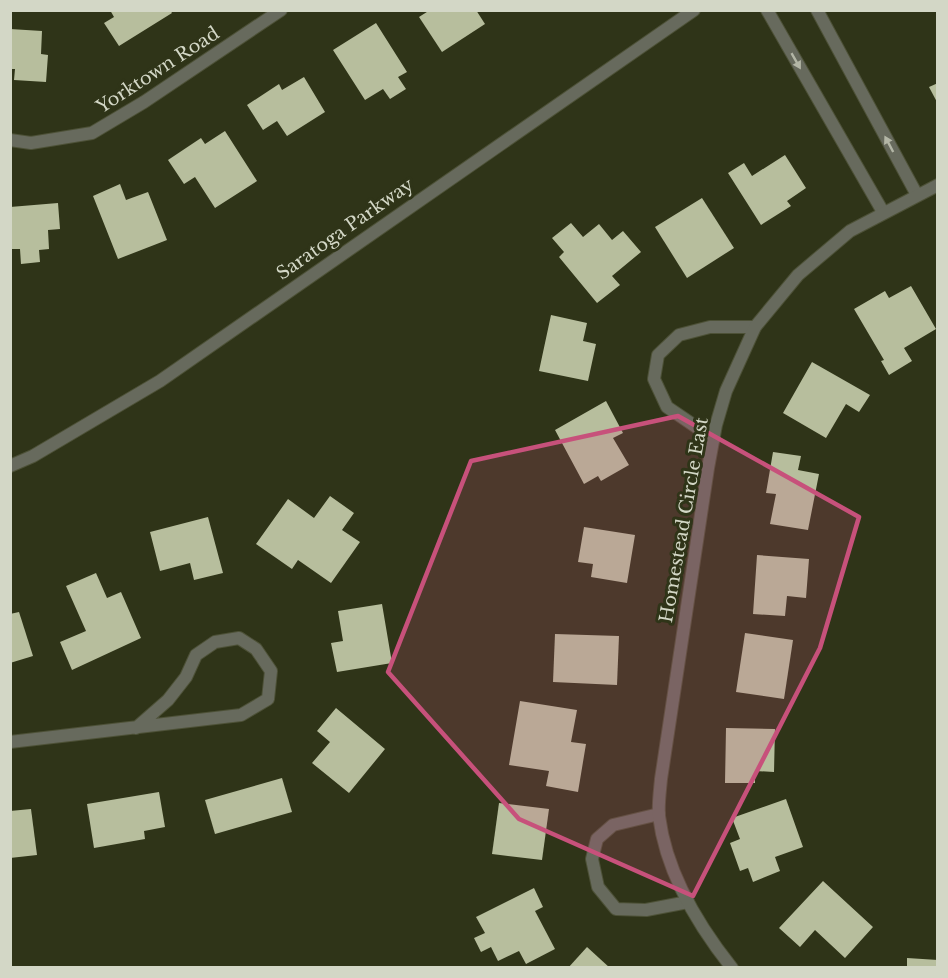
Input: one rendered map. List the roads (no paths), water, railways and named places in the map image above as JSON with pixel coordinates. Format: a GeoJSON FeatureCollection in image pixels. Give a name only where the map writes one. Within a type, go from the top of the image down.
{"type":"FeatureCollection","features":[{"type":"Feature","properties":{"kind":"street","name":"Yorktown Road"},"geometry":{"type":"LineString","coordinates":[[10,140],[31,143],[92,133],[144,102],[281,10]]}},
{"type":"Feature","properties":{"kind":"street","name":"Saratoga Parkway"},"geometry":{"type":"LineString","coordinates":[[10,466],[33,456],[160,381],[694,10]]}},
{"type":"Feature","properties":{"kind":"street"},"geometry":{"type":"LineString","coordinates":[[767,10],[883,212]]}},
{"type":"Feature","properties":{"kind":"street"},"geometry":{"type":"LineString","coordinates":[[817,10],[917,195]]}},
{"type":"Feature","properties":{"kind":"street","name":"Homestead Circle East"},"geometry":{"type":"LineString","coordinates":[[732,968],[713,943],[679,884],[667,849],[659,814],[661,779],[714,439],[726,391],[755,327],[798,275],[850,231],[938,185]]}},
{"type":"Feature","properties":{"kind":"street"},"geometry":{"type":"LineString","coordinates":[[714,439],[667,407],[654,379],[658,355],[679,335],[710,327],[755,327]]}},
{"type":"Feature","properties":{"kind":"street"},"geometry":{"type":"LineString","coordinates":[[10,742],[136,728],[241,716],[267,699],[271,671],[256,649],[239,638],[215,642],[195,655],[186,677],[168,700],[136,728]]}},
{"type":"Feature","properties":{"kind":"street"},"geometry":{"type":"LineString","coordinates":[[659,814],[613,825],[597,838],[592,860],[598,887],[616,909],[646,910],[688,902]]}}]}
